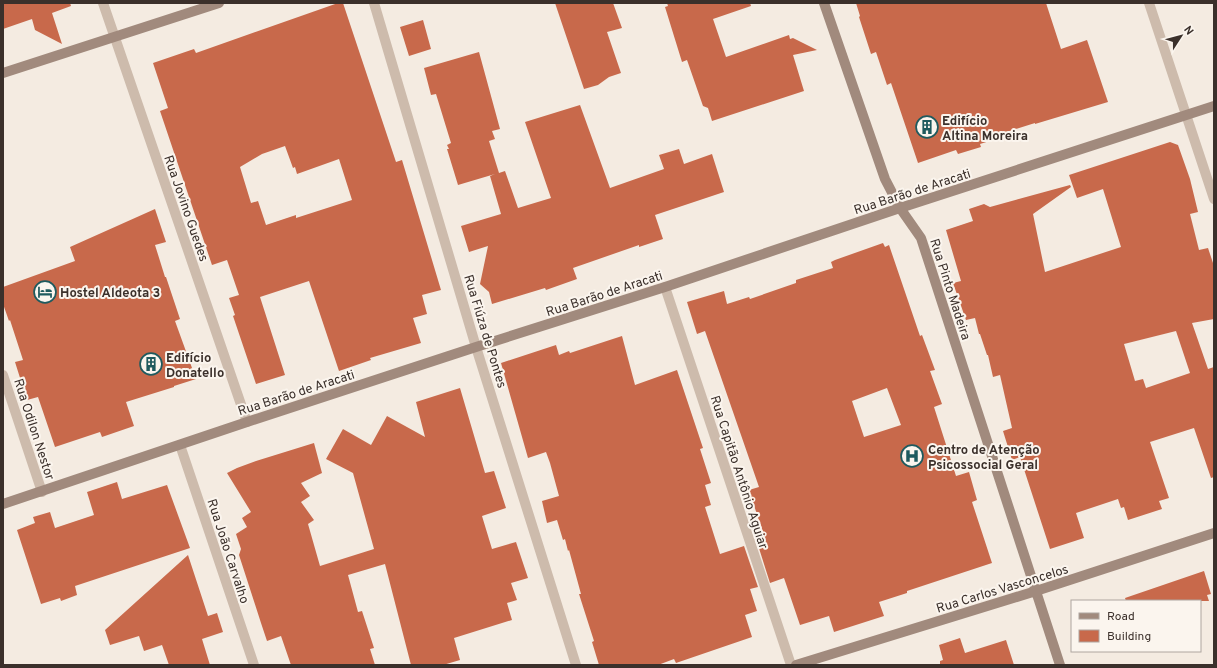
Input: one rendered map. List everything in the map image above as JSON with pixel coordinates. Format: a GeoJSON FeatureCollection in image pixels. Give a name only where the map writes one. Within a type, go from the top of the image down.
{"type":"FeatureCollection","features":[{"type":"Feature","properties":{"kind":"street","name":"Rua Jovino Guedes"},"geometry":{"type":"LineString","coordinates":[[103,3],[247,422]]}},
{"type":"Feature","properties":{"kind":"street"},"geometry":{"type":"LineString","coordinates":[[3,73],[219,3]]}},
{"type":"Feature","properties":{"kind":"street","name":"Rua Fiúza de Pontes"},"geometry":{"type":"LineString","coordinates":[[374,3],[476,347],[576,665]]}},
{"type":"Feature","properties":{"kind":"street","name":"Rua Pinto Madeira"},"geometry":{"type":"LineString","coordinates":[[824,3],[884,179],[900,208],[921,238],[1060,665]]}},
{"type":"Feature","properties":{"kind":"street"},"geometry":{"type":"LineString","coordinates":[[1149,3],[1214,199]]}},
{"type":"Feature","properties":{"kind":"street","name":"Rua Barão de Aracati"},"geometry":{"type":"LineString","coordinates":[[3,504],[247,422],[665,287],[900,208],[1214,106]]}},
{"type":"Feature","properties":{"kind":"street","name":"Rua Capitão Antônio Aguiar"},"geometry":{"type":"LineString","coordinates":[[665,287],[791,665]]}},
{"type":"Feature","properties":{"kind":"street","name":"Rua Odilon Nestor"},"geometry":{"type":"LineString","coordinates":[[3,374],[42,492]]}},
{"type":"Feature","properties":{"kind":"street","name":"Rua João Carvalho"},"geometry":{"type":"LineString","coordinates":[[180,445],[254,665]]}},
{"type":"Feature","properties":{"kind":"street","name":"Rua Carlos Vasconcelos"},"geometry":{"type":"LineString","coordinates":[[796,665],[1036,591],[1214,533]]}},
{"type":"Feature","properties":{"kind":"building"},"geometry":{"type":"Polygon","coordinates":[[[3,3],[70,3],[71,6],[52,13],[62,44],[35,30],[32,19],[3,29],[3,3]]]}},
{"type":"Feature","properties":{"kind":"building"},"geometry":{"type":"Polygon","coordinates":[[[338,3],[343,3],[396,162],[402,160],[441,290],[422,295],[427,314],[413,318],[421,343],[370,358],[371,360],[339,371],[309,281],[260,297],[285,375],[256,384],[233,316],[235,315],[229,298],[239,295],[227,260],[212,265],[160,111],[168,108],[153,63],[194,49],[196,53],[338,3]],[[285,146],[262,154],[240,167],[251,203],[258,201],[266,225],[296,215],[296,218],[352,200],[339,159],[297,174],[295,167],[293,168],[285,146]]]}},
{"type":"Feature","properties":{"kind":"building"},"geometry":{"type":"Polygon","coordinates":[[[555,3],[613,3],[622,28],[607,32],[621,73],[609,77],[598,85],[584,89],[555,3]]]}},
{"type":"Feature","properties":{"kind":"building"},"geometry":{"type":"Polygon","coordinates":[[[667,3],[750,3],[751,6],[713,19],[726,57],[789,35],[790,39],[793,38],[817,50],[793,55],[804,91],[712,121],[708,108],[703,106],[687,60],[682,62],[665,7],[668,6],[667,3]]]}},
{"type":"Feature","properties":{"kind":"building"},"geometry":{"type":"Polygon","coordinates":[[[856,3],[1046,3],[1061,49],[1087,40],[1108,102],[997,135],[999,138],[980,144],[981,147],[958,154],[956,150],[918,163],[891,83],[887,85],[876,52],[871,54],[856,3]]]}},
{"type":"Feature","properties":{"kind":"building"},"geometry":{"type":"Polygon","coordinates":[[[423,20],[431,49],[409,56],[400,27],[423,20]]]}},
{"type":"Feature","properties":{"kind":"building"},"geometry":{"type":"Polygon","coordinates":[[[479,52],[500,129],[492,131],[495,139],[489,141],[499,173],[505,171],[518,208],[551,198],[525,122],[580,105],[610,188],[664,169],[659,155],[679,149],[684,164],[712,154],[724,192],[655,215],[663,239],[639,247],[639,245],[573,268],[577,279],[546,290],[545,288],[492,304],[489,292],[480,284],[488,246],[469,252],[461,226],[501,214],[490,176],[495,174],[458,185],[447,149],[449,149],[447,145],[451,143],[436,94],[431,95],[424,68],[479,52]]]}},
{"type":"Feature","properties":{"kind":"building"},"geometry":{"type":"Polygon","coordinates":[[[1170,142],[1178,145],[1190,179],[1198,212],[1190,214],[1199,250],[1208,248],[1214,266],[1214,319],[1192,323],[1208,369],[1214,367],[1214,477],[1211,478],[1194,428],[1150,442],[1169,498],[1159,501],[1162,509],[1128,520],[1124,507],[1121,508],[1118,499],[1076,513],[1084,538],[1050,549],[1020,457],[1012,460],[1003,431],[1012,428],[1000,375],[993,377],[988,355],[979,334],[975,318],[966,320],[953,283],[961,281],[946,230],[973,221],[969,209],[984,204],[990,207],[1070,185],[1071,187],[1033,214],[1045,272],[1121,247],[1103,189],[1077,198],[1069,175],[1170,142]],[[1176,331],[1124,344],[1135,381],[1143,379],[1146,388],[1190,373],[1176,331]]]}},
{"type":"Feature","properties":{"kind":"building"},"geometry":{"type":"Polygon","coordinates":[[[155,209],[166,242],[155,245],[180,319],[175,321],[196,379],[126,402],[134,426],[102,437],[100,432],[55,447],[38,397],[27,400],[15,362],[23,360],[10,320],[9,321],[3,304],[3,287],[75,261],[70,247],[155,209]]]}},
{"type":"Feature","properties":{"kind":"building"},"geometry":{"type":"Polygon","coordinates":[[[883,243],[885,247],[889,245],[920,336],[922,335],[935,370],[930,371],[942,404],[934,407],[956,476],[969,472],[977,500],[972,502],[992,563],[907,591],[907,593],[879,602],[884,616],[834,632],[829,616],[800,625],[784,578],[770,583],[757,542],[765,539],[749,490],[759,487],[705,331],[697,334],[687,302],[724,291],[727,304],[749,297],[750,299],[796,283],[796,280],[833,268],[831,262],[883,243]],[[887,388],[852,401],[864,437],[901,425],[887,388]]]}},
{"type":"Feature","properties":{"kind":"building"},"geometry":{"type":"Polygon","coordinates":[[[622,336],[635,385],[677,370],[703,448],[700,449],[711,483],[705,485],[711,505],[705,507],[720,554],[744,546],[758,587],[750,589],[757,611],[745,615],[752,637],[676,663],[674,659],[658,665],[599,665],[592,642],[594,641],[579,594],[581,594],[565,539],[563,540],[557,520],[547,523],[542,501],[559,496],[550,463],[546,452],[528,458],[501,363],[556,345],[559,355],[569,351],[570,353],[622,336]]]}},
{"type":"Feature","properties":{"kind":"building"},"geometry":{"type":"Polygon","coordinates":[[[460,388],[485,473],[494,471],[506,508],[482,516],[492,549],[516,542],[528,578],[511,583],[517,600],[507,603],[512,620],[454,638],[460,660],[443,665],[411,665],[385,564],[348,575],[358,612],[362,611],[374,648],[370,649],[375,665],[291,665],[281,636],[267,641],[261,623],[239,555],[241,549],[236,534],[247,527],[242,518],[251,512],[227,473],[256,461],[314,443],[322,473],[301,483],[310,496],[301,502],[314,520],[308,524],[320,566],[374,549],[353,473],[326,459],[343,429],[371,445],[387,416],[425,437],[416,402],[460,388]]]}},
{"type":"Feature","properties":{"kind":"building"},"geometry":{"type":"Polygon","coordinates":[[[117,482],[122,499],[167,485],[190,548],[75,586],[77,595],[61,601],[60,598],[41,604],[17,530],[35,523],[33,517],[50,512],[55,528],[94,515],[87,492],[117,482]]]}},
{"type":"Feature","properties":{"kind":"building"},"geometry":{"type":"Polygon","coordinates":[[[188,555],[208,616],[217,613],[223,632],[202,639],[210,665],[169,665],[162,645],[144,651],[139,636],[110,645],[105,630],[188,555]]]}},
{"type":"Feature","properties":{"kind":"building"},"geometry":{"type":"Polygon","coordinates":[[[1204,571],[1211,594],[1207,595],[1209,601],[1126,600],[1125,598],[1204,571]]]}},
{"type":"Feature","properties":{"kind":"building"},"geometry":{"type":"Polygon","coordinates":[[[960,638],[965,653],[1006,640],[1014,665],[940,665],[940,661],[943,660],[939,645],[960,638]]]}},
{"type":"Feature","properties":{"kind":"place","name":"Edifício Altina Moreira"},"geometry":{"type":"Point","coordinates":[927,127]}},
{"type":"Feature","properties":{"kind":"place","name":"Hostel Aldeota 3"},"geometry":{"type":"Point","coordinates":[45,292]}},
{"type":"Feature","properties":{"kind":"place","name":"Edifício Donatello"},"geometry":{"type":"Point","coordinates":[151,364]}},
{"type":"Feature","properties":{"kind":"place","name":"Centro de Atenção Psicossocial Geral"},"geometry":{"type":"Point","coordinates":[912,456]}}]}
